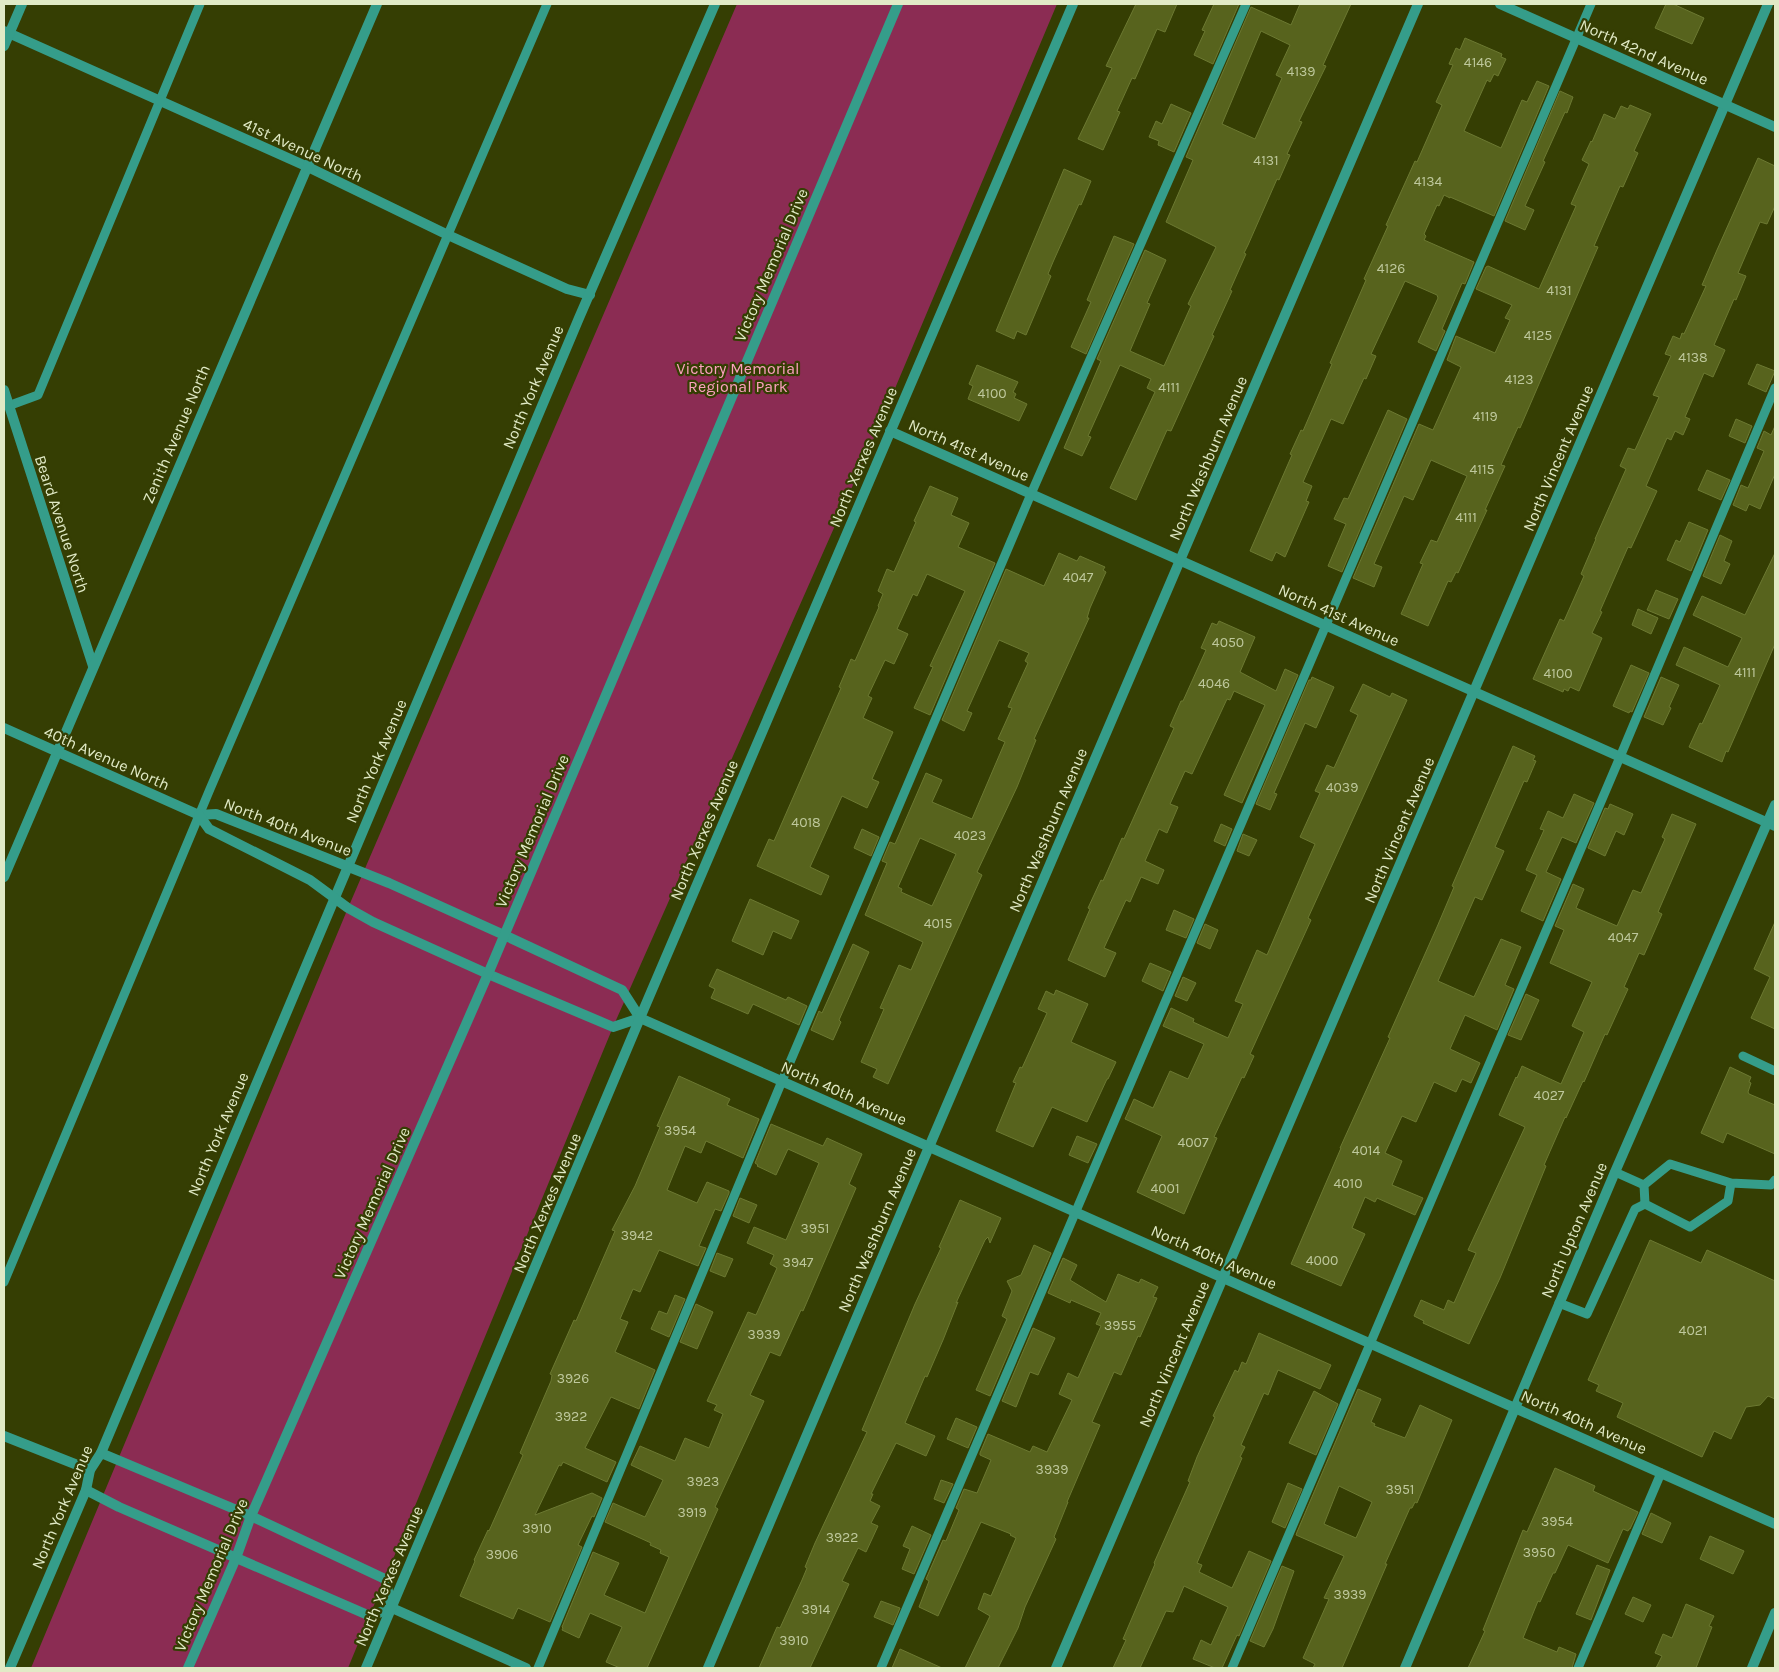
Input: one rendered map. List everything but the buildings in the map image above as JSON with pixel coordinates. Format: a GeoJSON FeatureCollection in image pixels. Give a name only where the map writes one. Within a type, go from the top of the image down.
{"type":"FeatureCollection","features":[{"type":"Feature","properties":{"kind":"street"},"geometry":{"type":"LineString","coordinates":[[4,46],[6,32],[22,4]]}},
{"type":"Feature","properties":{"kind":"street","name":"Zenith Avenue North"},"geometry":{"type":"LineString","coordinates":[[4,877],[377,4]]}},
{"type":"Feature","properties":{"kind":"street","name":"North York Avenue"},"geometry":{"type":"LineString","coordinates":[[10,1668],[86,1490],[90,1470],[101,1453],[578,318],[590,295],[715,4]]}},
{"type":"Feature","properties":{"kind":"street","name":"Victory Memorial Drive"},"geometry":{"type":"LineString","coordinates":[[188,1668],[236,1558],[251,1516],[488,974],[898,4]]}},
{"type":"Feature","properties":{"kind":"street","name":"North Xerxes Avenue"},"geometry":{"type":"LineString","coordinates":[[366,1668],[640,1018],[1073,4]]}},
{"type":"Feature","properties":{"kind":"street","name":"North Washburn Avenue"},"geometry":{"type":"LineString","coordinates":[[708,1668],[1418,4]]}},
{"type":"Feature","properties":{"kind":"street","name":"North 42nd Avenue"},"geometry":{"type":"LineString","coordinates":[[1500,4],[1775,127]]}},
{"type":"Feature","properties":{"kind":"street","name":"North Vincent Avenue"},"geometry":{"type":"LineString","coordinates":[[1056,1668],[1768,4]]}},
{"type":"Feature","properties":{"kind":"street","name":"41st Avenue North"},"geometry":{"type":"LineString","coordinates":[[6,32],[308,167],[448,235],[573,292],[590,295]]}},
{"type":"Feature","properties":{"kind":"street","name":"Beard Avenue North"},"geometry":{"type":"LineString","coordinates":[[4,390],[93,666]]}},
{"type":"Feature","properties":{"kind":"street","name":"North 41st Avenue"},"geometry":{"type":"LineString","coordinates":[[890,431],[1772,824]]}},
{"type":"Feature","properties":{"kind":"street","name":"40th Avenue North"},"geometry":{"type":"LineString","coordinates":[[4,728],[199,814]]}},
{"type":"Feature","properties":{"kind":"street","name":"North Upton Avenue"},"geometry":{"type":"LineString","coordinates":[[1405,1668],[1615,1172],[1772,824],[1775,805]]}},
{"type":"Feature","properties":{"kind":"street","name":"North 40th Avenue"},"geometry":{"type":"LineString","coordinates":[[199,814],[210,829],[310,880],[372,922],[613,1027],[640,1018]]}},
{"type":"Feature","properties":{"kind":"street","name":"North 40th Avenue"},"geometry":{"type":"LineString","coordinates":[[199,814],[216,814],[389,882],[622,990],[640,1018],[1775,1524]]}},
{"type":"Feature","properties":{"kind":"street"},"geometry":{"type":"LineString","coordinates":[[4,1436],[90,1470]]}},
{"type":"Feature","properties":{"kind":"street"},"geometry":{"type":"LineString","coordinates":[[101,1453],[251,1516],[385,1579],[392,1608]]}},
{"type":"Feature","properties":{"kind":"street"},"geometry":{"type":"LineString","coordinates":[[86,1490],[119,1507],[370,1616],[392,1608],[526,1668]]}},
{"type":"Feature","properties":{"kind":"street"},"geometry":{"type":"LineString","coordinates":[[1752,1668],[1775,1613]]}},
{"type":"Feature","properties":{"kind":"lane"},"geometry":{"type":"LineString","coordinates":[[8,406],[38,395],[200,4]]}},
{"type":"Feature","properties":{"kind":"lane"},"geometry":{"type":"LineString","coordinates":[[4,1282],[199,814],[547,4]]}},
{"type":"Feature","properties":{"kind":"lane"},"geometry":{"type":"LineString","coordinates":[[538,1668],[782,1081],[1031,494],[1246,4]]}},
{"type":"Feature","properties":{"kind":"lane"},"geometry":{"type":"LineString","coordinates":[[881,1668],[1591,4]]}},
{"type":"Feature","properties":{"kind":"lane"},"geometry":{"type":"LineString","coordinates":[[1232,1668],[1775,388]]}},
{"type":"Feature","properties":{"kind":"lane"},"geometry":{"type":"LineString","coordinates":[[1742,1056],[1775,1071]]}},
{"type":"Feature","properties":{"kind":"lane"},"geometry":{"type":"LineString","coordinates":[[1644,1185],[1670,1164],[1731,1183],[1771,1185],[1775,1180]]}},
{"type":"Feature","properties":{"kind":"lane"},"geometry":{"type":"LineString","coordinates":[[1615,1172],[1644,1185]]}},
{"type":"Feature","properties":{"kind":"lane"},"geometry":{"type":"LineString","coordinates":[[1645,1204],[1690,1227],[1728,1201],[1731,1183]]}},
{"type":"Feature","properties":{"kind":"lane"},"geometry":{"type":"LineString","coordinates":[[1644,1185],[1645,1204]]}},
{"type":"Feature","properties":{"kind":"lane"},"geometry":{"type":"LineString","coordinates":[[1559,1303],[1587,1314],[1635,1209],[1645,1204]]}},
{"type":"Feature","properties":{"kind":"lane"},"geometry":{"type":"LineString","coordinates":[[1578,1668],[1661,1473]]}},
{"type":"Feature","properties":{"kind":"green space","name":"Victory Memorial Regional Park"},"geometry":{"type":"Polygon","coordinates":[[[737,4],[1057,4],[880,424],[613,1027],[348,1668],[31,1668],[348,908],[737,4]]]}}]}
